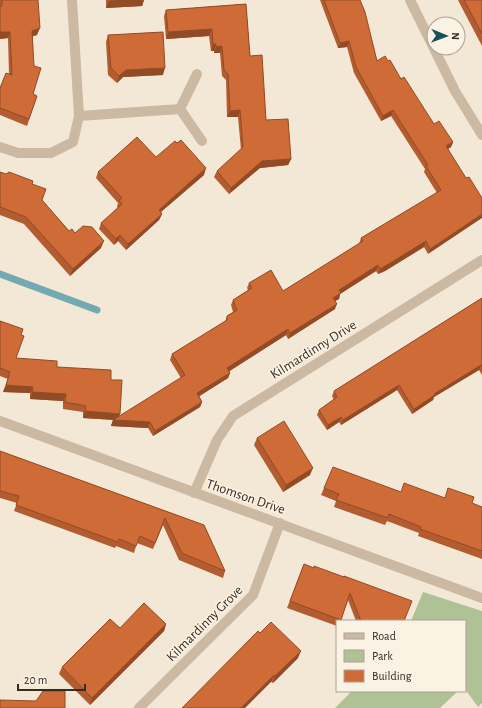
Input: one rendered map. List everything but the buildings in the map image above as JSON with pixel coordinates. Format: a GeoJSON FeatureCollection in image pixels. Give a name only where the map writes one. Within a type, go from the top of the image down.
{"type":"FeatureCollection","features":[{"type":"Feature","properties":{"kind":"street"},"geometry":{"type":"LineString","coordinates":[[0,147],[18,153],[51,153],[73,142],[79,116],[72,0]]}},
{"type":"Feature","properties":{"kind":"street"},"geometry":{"type":"LineString","coordinates":[[410,0],[456,91],[482,135]]}},
{"type":"Feature","properties":{"kind":"street"},"geometry":{"type":"LineString","coordinates":[[180,108],[197,74]]}},
{"type":"Feature","properties":{"kind":"street"},"geometry":{"type":"LineString","coordinates":[[79,116],[180,108]]}},
{"type":"Feature","properties":{"kind":"street"},"geometry":{"type":"LineString","coordinates":[[180,108],[202,141]]}},
{"type":"Feature","properties":{"kind":"street","name":"Kilmardinny Drive"},"geometry":{"type":"LineString","coordinates":[[194,493],[217,440],[233,416],[482,260]]}},
{"type":"Feature","properties":{"kind":"street","name":"Thomson Drive"},"geometry":{"type":"LineString","coordinates":[[0,421],[482,598]]}},
{"type":"Feature","properties":{"kind":"street","name":"Kilmardinny Grove"},"geometry":{"type":"LineString","coordinates":[[139,708],[253,595],[280,523]]}},
{"type":"Feature","properties":{"kind":"green space"},"geometry":{"type":"Polygon","coordinates":[[[423,592],[482,611],[482,703],[478,707],[466,690],[466,620],[411,620],[423,592]]]}},
{"type":"Feature","properties":{"kind":"green space"},"geometry":{"type":"Polygon","coordinates":[[[351,692],[457,692],[440,708],[335,708],[351,692]]]}},
{"type":"Feature","properties":{"kind":"waterway"},"geometry":{"type":"LineString","coordinates":[[0,274],[97,310]]}}]}
